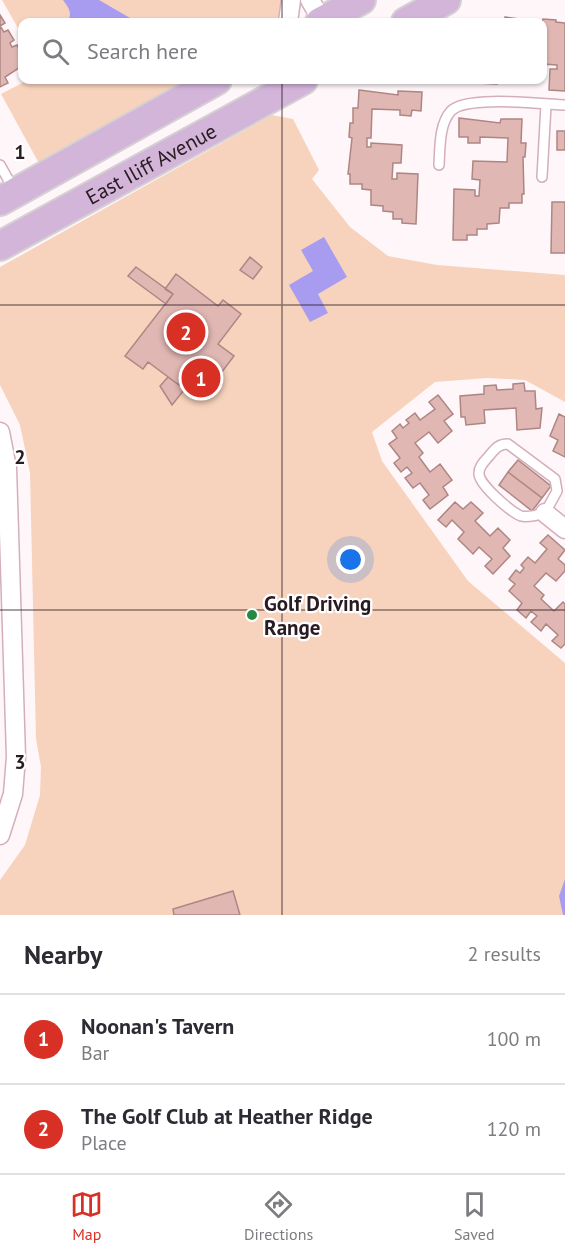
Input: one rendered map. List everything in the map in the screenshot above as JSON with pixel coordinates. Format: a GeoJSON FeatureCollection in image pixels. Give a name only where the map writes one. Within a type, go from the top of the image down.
{"type":"FeatureCollection","features":[{"type":"Feature","properties":{"kind":"main road"},"geometry":{"type":"LineString","coordinates":[[319,16],[361,0]]}},
{"type":"Feature","properties":{"kind":"main road"},"geometry":{"type":"LineString","coordinates":[[413,18],[446,0]]}},
{"type":"Feature","properties":{"kind":"main road","name":"East Iliff Avenue"},"geometry":{"type":"LineString","coordinates":[[8,196],[210,84]]}},
{"type":"Feature","properties":{"kind":"main road","name":"East Iliff Avenue"},"geometry":{"type":"LineString","coordinates":[[0,246],[296,84]]}},
{"type":"Feature","properties":{"kind":"street"},"geometry":{"type":"LineString","coordinates":[[289,18],[291,0]]}},
{"type":"Feature","properties":{"kind":"street"},"geometry":{"type":"LineString","coordinates":[[0,432],[7,468],[6,679],[16,776],[10,810],[0,835]]}},
{"type":"Feature","properties":{"kind":"street"},"geometry":{"type":"LineString","coordinates":[[545,513],[565,529]]}},
{"type":"Feature","properties":{"kind":"lane"},"geometry":{"type":"LineString","coordinates":[[439,165],[445,122],[456,106],[472,102],[565,105]]}},
{"type":"Feature","properties":{"kind":"lane"},"geometry":{"type":"LineString","coordinates":[[542,177],[546,105]]}},
{"type":"Feature","properties":{"kind":"lane"},"geometry":{"type":"LineString","coordinates":[[0,165],[8,196]]}},
{"type":"Feature","properties":{"kind":"lane"},"geometry":{"type":"LineString","coordinates":[[499,445],[512,445],[555,479],[557,491],[545,513],[525,517],[518,514],[483,484],[479,475],[480,468],[499,445]]}},
{"type":"Feature","properties":{"kind":"shaded area"},"geometry":{"type":"Polygon","coordinates":[[[2,0],[283,0],[284,7],[277,18],[18,18],[18,28],[2,0]]]}},
{"type":"Feature","properties":{"kind":"shaded area"},"geometry":{"type":"Polygon","coordinates":[[[63,0],[99,0],[130,18],[69,18],[70,11],[63,0]]]}},
{"type":"Feature","properties":{"kind":"shaded area"},"geometry":{"type":"Polygon","coordinates":[[[20,84],[183,84],[41,167],[1,94],[20,84]]]}},
{"type":"Feature","properties":{"kind":"shaded area"},"geometry":{"type":"Polygon","coordinates":[[[272,115],[293,119],[319,170],[312,179],[350,227],[388,256],[437,265],[565,275],[565,402],[525,380],[487,378],[435,382],[372,432],[382,461],[468,581],[565,663],[565,915],[0,915],[0,880],[25,845],[40,795],[41,767],[36,739],[30,473],[20,425],[0,385],[0,267],[272,115]]]}},
{"type":"Feature","properties":{"kind":"shaded area"},"geometry":{"type":"Polygon","coordinates":[[[324,237],[347,277],[318,294],[328,313],[310,322],[289,285],[313,271],[301,250],[324,237]]]}},
{"type":"Feature","properties":{"kind":"shaded area"},"geometry":{"type":"Polygon","coordinates":[[[565,879],[565,915],[563,915],[559,896],[565,879]]]}},
{"type":"Feature","properties":{"kind":"building"},"geometry":{"type":"Polygon","coordinates":[[[0,15],[5,23],[0,26],[0,15]]]}},
{"type":"Feature","properties":{"kind":"building"},"geometry":{"type":"Polygon","coordinates":[[[547,19],[565,23],[565,91],[549,90],[550,69],[557,69],[557,65],[547,64],[547,19]]]}},
{"type":"Feature","properties":{"kind":"building"},"geometry":{"type":"Polygon","coordinates":[[[0,26],[4,32],[8,30],[14,40],[10,43],[12,47],[17,45],[18,47],[18,69],[5,77],[8,83],[0,87],[0,26]]]}},
{"type":"Feature","properties":{"kind":"building"},"geometry":{"type":"Polygon","coordinates":[[[359,90],[398,95],[398,91],[422,92],[421,111],[412,110],[411,116],[400,115],[400,110],[372,109],[371,138],[367,138],[367,147],[371,147],[371,143],[402,145],[401,163],[393,163],[392,179],[397,179],[397,173],[418,174],[416,224],[402,223],[402,219],[393,219],[393,212],[383,211],[383,206],[371,205],[371,190],[362,189],[362,184],[350,184],[350,174],[348,174],[352,138],[349,137],[350,123],[353,123],[353,108],[358,108],[359,90]]]}},
{"type":"Feature","properties":{"kind":"building"},"geometry":{"type":"Polygon","coordinates":[[[459,118],[500,123],[501,119],[522,119],[521,143],[526,143],[525,157],[523,157],[524,194],[522,194],[522,203],[509,203],[509,208],[500,208],[499,223],[487,224],[487,229],[477,229],[477,235],[467,235],[467,240],[453,240],[454,189],[475,190],[475,196],[479,196],[480,180],[472,179],[473,161],[507,162],[508,138],[480,137],[480,143],[468,143],[468,137],[459,137],[459,118]]]}},
{"type":"Feature","properties":{"kind":"building"},"geometry":{"type":"Polygon","coordinates":[[[557,131],[565,131],[565,150],[557,150],[557,131]]]}},
{"type":"Feature","properties":{"kind":"building"},"geometry":{"type":"Polygon","coordinates":[[[552,202],[565,202],[565,253],[551,253],[552,202]]]}},
{"type":"Feature","properties":{"kind":"building"},"geometry":{"type":"Polygon","coordinates":[[[250,257],[262,267],[253,279],[240,270],[250,257]]]}},
{"type":"Feature","properties":{"kind":"building"},"geometry":{"type":"Polygon","coordinates":[[[136,267],[173,294],[166,304],[128,276],[136,267]]]}},
{"type":"Feature","properties":{"kind":"building"},"geometry":{"type":"Polygon","coordinates":[[[176,274],[218,306],[223,300],[241,314],[218,344],[234,356],[203,397],[182,381],[179,385],[148,362],[143,369],[125,356],[173,294],[165,289],[176,274]]]}},
{"type":"Feature","properties":{"kind":"building"},"geometry":{"type":"Polygon","coordinates":[[[168,377],[179,385],[182,381],[188,385],[172,405],[160,386],[168,377]]]}},
{"type":"Feature","properties":{"kind":"building"},"geometry":{"type":"Polygon","coordinates":[[[524,383],[525,391],[535,391],[536,409],[542,408],[540,428],[517,430],[516,408],[484,410],[485,423],[466,425],[465,417],[461,417],[460,396],[484,394],[484,386],[496,385],[497,390],[513,389],[513,384],[524,383]]]}},
{"type":"Feature","properties":{"kind":"building"},"geometry":{"type":"Polygon","coordinates":[[[438,395],[453,414],[444,421],[452,431],[438,443],[429,432],[415,443],[423,453],[419,457],[430,472],[440,464],[452,480],[443,487],[448,495],[430,509],[423,500],[429,495],[420,483],[413,488],[405,478],[412,473],[407,467],[401,472],[394,463],[400,458],[389,444],[397,438],[392,431],[400,424],[403,428],[409,423],[406,420],[415,413],[420,420],[435,409],[429,402],[438,395]]]}},
{"type":"Feature","properties":{"kind":"building"},"geometry":{"type":"Polygon","coordinates":[[[559,414],[565,417],[565,457],[553,451],[558,440],[550,436],[559,414]]]}},
{"type":"Feature","properties":{"kind":"building"},"geometry":{"type":"Polygon","coordinates":[[[518,460],[551,486],[542,498],[508,472],[518,460]]]}},
{"type":"Feature","properties":{"kind":"building"},"geometry":{"type":"Polygon","coordinates":[[[508,472],[542,498],[532,511],[499,485],[508,472]]]}},
{"type":"Feature","properties":{"kind":"building"},"geometry":{"type":"Polygon","coordinates":[[[455,502],[463,509],[471,502],[483,513],[475,521],[490,536],[498,528],[510,540],[503,548],[510,556],[493,574],[485,566],[492,559],[479,547],[473,554],[458,539],[464,532],[452,520],[446,527],[438,520],[455,502]]]}},
{"type":"Feature","properties":{"kind":"building"},"geometry":{"type":"Polygon","coordinates":[[[548,535],[565,550],[558,559],[565,565],[565,571],[556,581],[546,573],[534,586],[544,595],[541,599],[554,611],[563,602],[565,604],[565,644],[561,648],[552,641],[558,635],[546,624],[541,631],[531,622],[537,616],[531,611],[526,618],[517,610],[522,603],[509,591],[515,584],[509,579],[516,570],[520,573],[524,568],[521,565],[528,557],[535,563],[547,549],[540,543],[548,535]]]}},
{"type":"Feature","properties":{"kind":"building"},"geometry":{"type":"Polygon","coordinates":[[[233,891],[240,915],[174,915],[173,909],[233,891]]]}},
{"type":"Feature","properties":{"kind":"place","name":"The Golf Club at Heather Ridge"},"geometry":{"type":"Point","coordinates":[186,332]}},
{"type":"Feature","properties":{"kind":"place","name":"Noonan's Tavern"},"geometry":{"type":"Point","coordinates":[201,378]}},
{"type":"Feature","properties":{"kind":"place","name":"Golf Driving Range"},"geometry":{"type":"Point","coordinates":[252,615]}}]}
